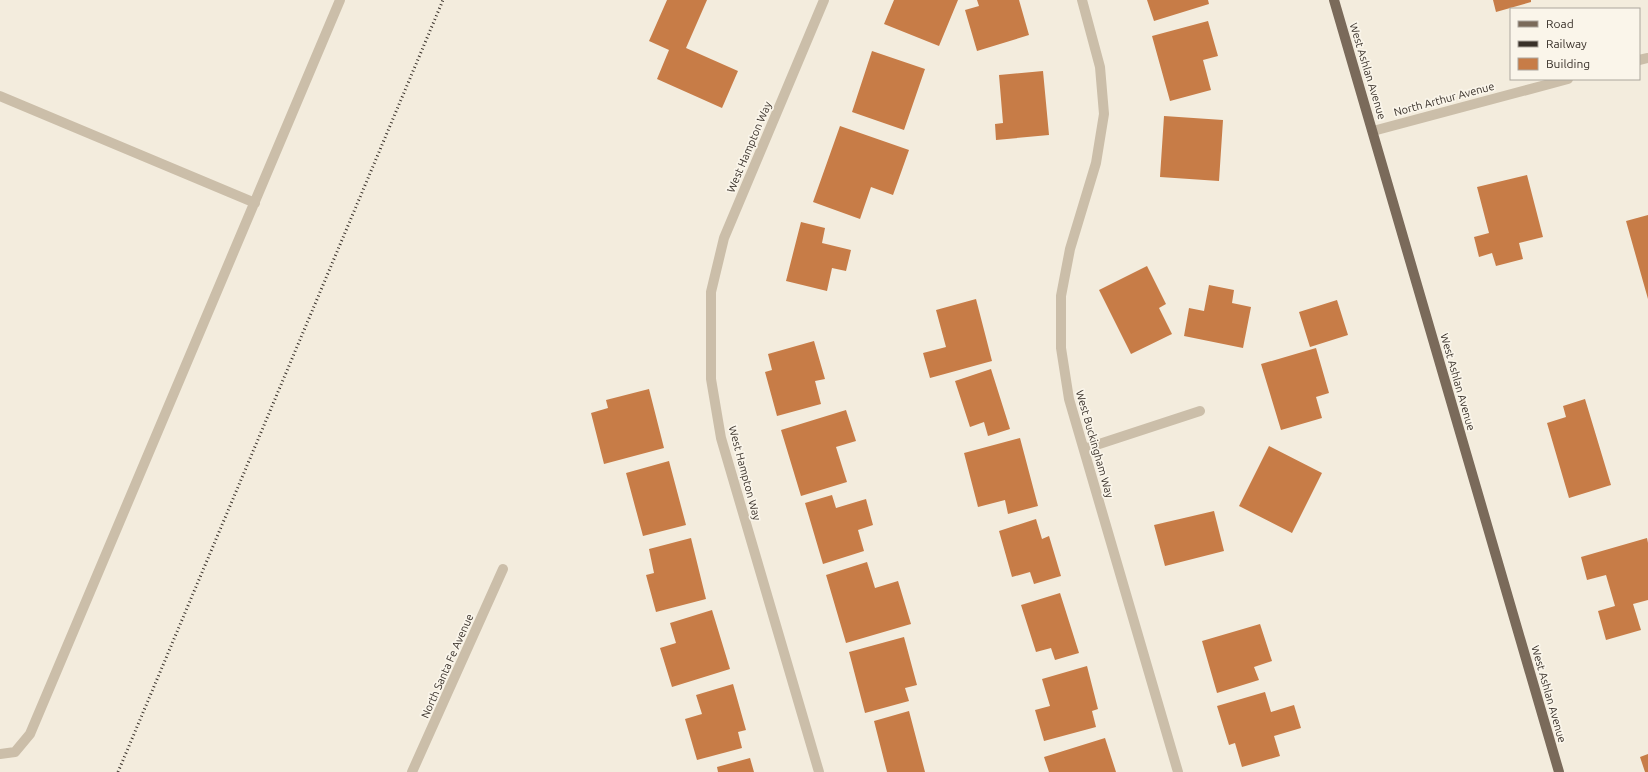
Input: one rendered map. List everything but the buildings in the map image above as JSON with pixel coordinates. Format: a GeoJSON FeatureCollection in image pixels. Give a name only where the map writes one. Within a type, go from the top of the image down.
{"type":"FeatureCollection","features":[{"type":"Feature","properties":{"kind":"main road","name":"West Ashlan Avenue"},"geometry":{"type":"LineString","coordinates":[[1334,0],[1559,772]]}},
{"type":"Feature","properties":{"kind":"street"},"geometry":{"type":"LineString","coordinates":[[0,754],[15,752],[30,734],[340,0]]}},
{"type":"Feature","properties":{"kind":"street","name":"West Hampton Way"},"geometry":{"type":"LineString","coordinates":[[819,772],[721,438],[711,379],[711,292],[724,238],[824,0]]}},
{"type":"Feature","properties":{"kind":"street","name":"West Buckingham Way"},"geometry":{"type":"LineString","coordinates":[[1082,0],[1100,67],[1104,114],[1096,163],[1070,249],[1062,296],[1061,348],[1069,399],[1178,772]]}},
{"type":"Feature","properties":{"kind":"street","name":"North Arthur Avenue"},"geometry":{"type":"LineString","coordinates":[[1373,131],[1564,80]]}},
{"type":"Feature","properties":{"kind":"street"},"geometry":{"type":"LineString","coordinates":[[0,96],[255,203]]}},
{"type":"Feature","properties":{"kind":"street"},"geometry":{"type":"LineString","coordinates":[[1084,449],[1200,411]]}},
{"type":"Feature","properties":{"kind":"street","name":"North Santa Fe Avenue"},"geometry":{"type":"LineString","coordinates":[[412,772],[503,569]]}},
{"type":"Feature","properties":{"kind":"railway"},"geometry":{"type":"LineString","coordinates":[[118,772],[443,0]]}}]}
